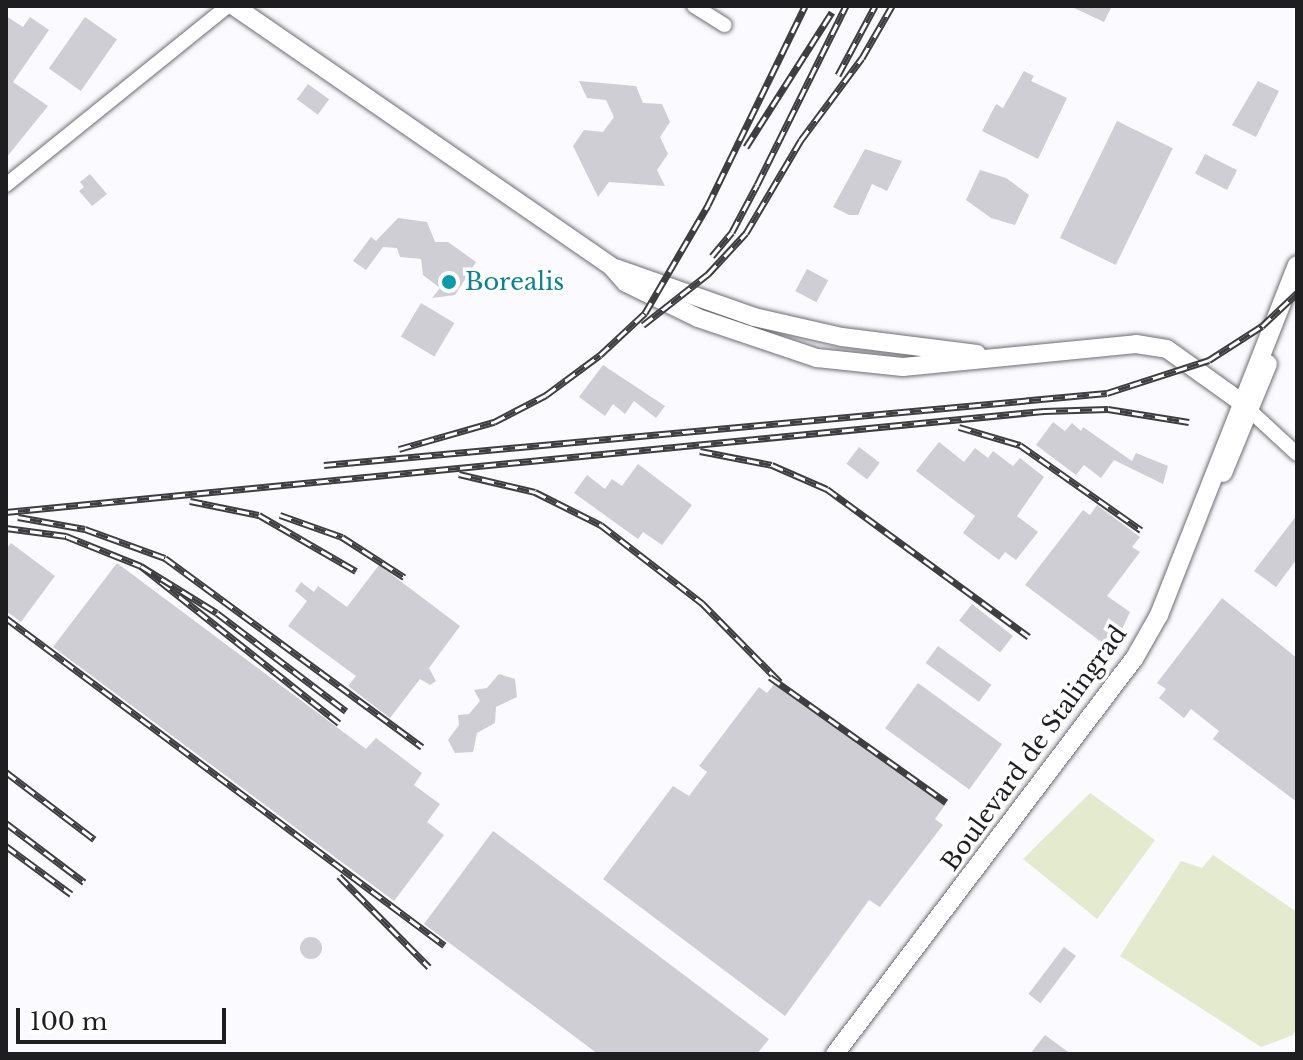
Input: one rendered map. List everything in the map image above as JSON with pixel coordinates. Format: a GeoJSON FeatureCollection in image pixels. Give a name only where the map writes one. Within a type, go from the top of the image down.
{"type":"FeatureCollection","features":[{"type":"Feature","properties":{"kind":"main road"},"geometry":{"type":"LineString","coordinates":[[231,6],[612,267],[626,283],[654,299],[747,337],[852,363],[943,366],[992,356],[1136,344],[1167,349],[1242,403]]}},
{"type":"Feature","properties":{"kind":"main road","name":"Boulevard de Stalingrad"},"geometry":{"type":"LineString","coordinates":[[835,1054],[1134,659],[1159,615],[1297,265]]}},
{"type":"Feature","properties":{"kind":"main road"},"geometry":{"type":"LineString","coordinates":[[612,267],[754,317],[842,337],[992,356]]}},
{"type":"Feature","properties":{"kind":"main road"},"geometry":{"type":"LineString","coordinates":[[747,337],[754,317]]}},
{"type":"Feature","properties":{"kind":"street"},"geometry":{"type":"LineString","coordinates":[[6,185],[231,6]]}},
{"type":"Feature","properties":{"kind":"street"},"geometry":{"type":"LineString","coordinates":[[694,6],[724,25]]}},
{"type":"Feature","properties":{"kind":"street"},"geometry":{"type":"LineString","coordinates":[[1242,403],[1297,454]]}},
{"type":"Feature","properties":{"kind":"green space"},"geometry":{"type":"Polygon","coordinates":[[[1090,793],[1155,840],[1097,919],[1023,859],[1090,793]]]}},
{"type":"Feature","properties":{"kind":"green space"},"geometry":{"type":"Polygon","coordinates":[[[1213,855],[1297,912],[1297,1027],[1293,1035],[1261,1047],[1120,956],[1181,861],[1202,868],[1213,855]]]}},
{"type":"Feature","properties":{"kind":"building"},"geometry":{"type":"Polygon","coordinates":[[[1070,6],[1112,6],[1104,22],[1070,6]]]}},
{"type":"Feature","properties":{"kind":"building"},"geometry":{"type":"Polygon","coordinates":[[[6,16],[23,27],[30,17],[49,30],[13,82],[48,106],[6,158],[6,16]]]}},
{"type":"Feature","properties":{"kind":"building"},"geometry":{"type":"Polygon","coordinates":[[[85,17],[117,39],[81,91],[49,69],[85,17]]]}},
{"type":"Feature","properties":{"kind":"building"},"geometry":{"type":"Polygon","coordinates":[[[1024,71],[1034,76],[1031,81],[1067,98],[1038,159],[982,131],[996,104],[1003,108],[1024,71]]]}},
{"type":"Feature","properties":{"kind":"building"},"geometry":{"type":"Polygon","coordinates":[[[579,81],[636,86],[643,103],[662,104],[670,122],[660,137],[668,154],[657,170],[665,186],[609,182],[598,197],[573,146],[584,130],[603,132],[614,117],[606,100],[587,98],[579,81]]]}},
{"type":"Feature","properties":{"kind":"building"},"geometry":{"type":"Polygon","coordinates":[[[1258,81],[1279,91],[1256,137],[1232,125],[1258,81]]]}},
{"type":"Feature","properties":{"kind":"building"},"geometry":{"type":"Polygon","coordinates":[[[308,84],[329,99],[318,115],[297,99],[308,84]]]}},
{"type":"Feature","properties":{"kind":"building"},"geometry":{"type":"Polygon","coordinates":[[[1117,121],[1173,148],[1116,265],[1060,238],[1117,121]]]}},
{"type":"Feature","properties":{"kind":"building"},"geometry":{"type":"Polygon","coordinates":[[[865,149],[902,161],[887,191],[872,184],[858,215],[849,215],[833,207],[865,149]]]}},
{"type":"Feature","properties":{"kind":"building"},"geometry":{"type":"Polygon","coordinates":[[[1205,154],[1237,170],[1227,190],[1195,174],[1205,154]]]}},
{"type":"Feature","properties":{"kind":"building"},"geometry":{"type":"Polygon","coordinates":[[[980,170],[1006,178],[1029,195],[1015,225],[991,218],[966,200],[980,170]]]}},
{"type":"Feature","properties":{"kind":"building"},"geometry":{"type":"Polygon","coordinates":[[[90,174],[107,194],[92,206],[79,191],[84,187],[80,182],[90,174]]]}},
{"type":"Feature","properties":{"kind":"building","name":"Borealis"},"geometry":{"type":"Polygon","coordinates":[[[398,218],[427,222],[435,242],[448,242],[476,262],[455,295],[432,298],[440,288],[423,275],[421,259],[400,257],[397,248],[383,247],[366,270],[353,261],[371,237],[376,241],[398,218]]]}},
{"type":"Feature","properties":{"kind":"building"},"geometry":{"type":"Polygon","coordinates":[[[807,269],[828,280],[816,302],[795,291],[807,269]]]}},
{"type":"Feature","properties":{"kind":"building"},"geometry":{"type":"Polygon","coordinates":[[[421,303],[454,323],[434,357],[401,336],[421,303]]]}},
{"type":"Feature","properties":{"kind":"building"},"geometry":{"type":"Polygon","coordinates":[[[603,365],[665,406],[656,418],[634,401],[625,414],[613,404],[605,416],[579,397],[603,365]]]}},
{"type":"Feature","properties":{"kind":"building"},"geometry":{"type":"Polygon","coordinates":[[[1053,422],[1065,431],[1072,423],[1081,431],[1083,427],[1132,461],[1136,453],[1168,466],[1163,484],[1114,460],[1101,478],[1084,465],[1076,475],[1036,445],[1053,422]]]}},
{"type":"Feature","properties":{"kind":"building"},"geometry":{"type":"Polygon","coordinates":[[[939,442],[964,462],[975,448],[988,458],[993,451],[1013,466],[1020,458],[1044,477],[1017,516],[1038,532],[1016,560],[1005,552],[999,560],[963,533],[975,516],[916,471],[939,442]]]}},
{"type":"Feature","properties":{"kind":"building"},"geometry":{"type":"Polygon","coordinates":[[[859,447],[880,463],[867,479],[846,464],[859,447]]]}},
{"type":"Feature","properties":{"kind":"building"},"geometry":{"type":"Polygon","coordinates":[[[638,464],[692,505],[662,545],[643,532],[638,539],[574,493],[587,475],[605,489],[612,479],[622,486],[638,464]]]}},
{"type":"Feature","properties":{"kind":"building"},"geometry":{"type":"Polygon","coordinates":[[[1097,505],[1140,537],[1132,547],[1140,552],[1107,596],[1130,612],[1112,650],[1025,585],[1083,510],[1090,515],[1097,505]]]}},
{"type":"Feature","properties":{"kind":"building"},"geometry":{"type":"Polygon","coordinates":[[[1297,515],[1297,559],[1276,587],[1254,571],[1297,515]]]}},
{"type":"Feature","properties":{"kind":"building"},"geometry":{"type":"Polygon","coordinates":[[[11,543],[55,576],[21,622],[6,611],[6,549],[11,543]]]}},
{"type":"Feature","properties":{"kind":"building"},"geometry":{"type":"Polygon","coordinates":[[[117,563],[366,749],[376,738],[422,773],[414,785],[440,804],[427,822],[444,835],[394,901],[53,647],[117,563]]]}},
{"type":"Feature","properties":{"kind":"building"},"geometry":{"type":"Polygon","coordinates":[[[379,565],[460,626],[429,668],[436,681],[430,685],[420,679],[390,718],[348,686],[356,676],[288,626],[307,601],[295,591],[301,582],[314,592],[318,586],[347,607],[379,565]]]}},
{"type":"Feature","properties":{"kind":"building"},"geometry":{"type":"Polygon","coordinates":[[[1222,598],[1297,658],[1297,802],[1213,739],[1219,731],[1191,709],[1184,718],[1159,698],[1166,689],[1157,683],[1222,598]]]}},
{"type":"Feature","properties":{"kind":"building"},"geometry":{"type":"Polygon","coordinates":[[[972,604],[1013,636],[1000,653],[959,621],[972,604]]]}},
{"type":"Feature","properties":{"kind":"building"},"geometry":{"type":"Polygon","coordinates":[[[938,646],[991,685],[979,702],[926,663],[938,646]]]}},
{"type":"Feature","properties":{"kind":"building"},"geometry":{"type":"Polygon","coordinates":[[[499,674],[515,679],[517,697],[496,707],[495,723],[477,733],[473,752],[455,753],[448,740],[459,725],[458,715],[469,714],[480,701],[474,690],[487,688],[499,674]]]}},
{"type":"Feature","properties":{"kind":"building"},"geometry":{"type":"Polygon","coordinates":[[[775,683],[945,805],[935,819],[943,825],[880,907],[869,900],[785,1016],[603,879],[673,786],[689,796],[707,772],[699,766],[759,687],[767,693],[775,683]]]}},
{"type":"Feature","properties":{"kind":"building"},"geometry":{"type":"Polygon","coordinates":[[[918,683],[1002,744],[969,789],[885,728],[918,683]]]}},
{"type":"Feature","properties":{"kind":"building"},"geometry":{"type":"Polygon","coordinates":[[[493,831],[769,1039],[757,1054],[598,1054],[424,924],[493,831]]]}},
{"type":"Feature","properties":{"kind":"building"},"geometry":{"type":"Polygon","coordinates":[[[311,937],[319,940],[322,948],[319,956],[311,959],[303,956],[300,948],[303,940],[311,937]]]}},
{"type":"Feature","properties":{"kind":"building"},"geometry":{"type":"Polygon","coordinates":[[[1064,947],[1076,956],[1040,1003],[1028,994],[1064,947]]]}},
{"type":"Feature","properties":{"kind":"building"},"geometry":{"type":"Polygon","coordinates":[[[1045,1035],[1071,1054],[1030,1054],[1045,1035]]]}},
{"type":"Feature","properties":{"kind":"railway"},"geometry":{"type":"LineString","coordinates":[[399,449],[494,422],[546,395],[600,355],[645,313],[708,205],[805,6]]}},
{"type":"Feature","properties":{"kind":"railway"},"geometry":{"type":"LineString","coordinates":[[712,256],[732,232],[846,6]]}},
{"type":"Feature","properties":{"kind":"railway"},"geometry":{"type":"LineString","coordinates":[[838,75],[875,6]]}},
{"type":"Feature","properties":{"kind":"railway"},"geometry":{"type":"LineString","coordinates":[[643,325],[708,274],[746,233],[801,140],[862,58],[892,6]]}},
{"type":"Feature","properties":{"kind":"railway"},"geometry":{"type":"LineString","coordinates":[[746,147],[832,12]]}},
{"type":"Feature","properties":{"kind":"railway"},"geometry":{"type":"LineString","coordinates":[[324,465],[1107,393],[1209,360],[1262,326],[1297,293]]}},
{"type":"Feature","properties":{"kind":"railway"},"geometry":{"type":"LineString","coordinates":[[6,512],[1044,411],[1108,409],[1189,422]]}},
{"type":"Feature","properties":{"kind":"railway"},"geometry":{"type":"LineString","coordinates":[[959,427],[1020,445],[1141,530]]}},
{"type":"Feature","properties":{"kind":"railway"},"geometry":{"type":"LineString","coordinates":[[700,451],[772,465],[827,489],[1029,637]]}},
{"type":"Feature","properties":{"kind":"railway"},"geometry":{"type":"LineString","coordinates":[[459,474],[535,492],[601,525],[702,603],[780,682]]}},
{"type":"Feature","properties":{"kind":"railway"},"geometry":{"type":"LineString","coordinates":[[190,501],[259,515],[356,571]]}},
{"type":"Feature","properties":{"kind":"railway"},"geometry":{"type":"LineString","coordinates":[[280,515],[342,537],[404,577]]}},
{"type":"Feature","properties":{"kind":"railway"},"geometry":{"type":"LineString","coordinates":[[18,517],[85,529],[165,558],[422,747]]}},
{"type":"Feature","properties":{"kind":"railway"},"geometry":{"type":"LineString","coordinates":[[6,528],[66,536],[141,566]]}},
{"type":"Feature","properties":{"kind":"railway"},"geometry":{"type":"LineString","coordinates":[[339,723],[141,566],[217,613],[346,711]]}},
{"type":"Feature","properties":{"kind":"railway"},"geometry":{"type":"LineString","coordinates":[[6,618],[444,945]]}},
{"type":"Feature","properties":{"kind":"railway"},"geometry":{"type":"LineString","coordinates":[[770,677],[946,802]]}},
{"type":"Feature","properties":{"kind":"railway"},"geometry":{"type":"LineString","coordinates":[[6,772],[94,839]]}},
{"type":"Feature","properties":{"kind":"railway"},"geometry":{"type":"LineString","coordinates":[[6,823],[84,882]]}},
{"type":"Feature","properties":{"kind":"railway"},"geometry":{"type":"LineString","coordinates":[[6,846],[71,894]]}},
{"type":"Feature","properties":{"kind":"railway"},"geometry":{"type":"LineString","coordinates":[[339,876],[429,967]]}},
{"type":"Feature","properties":{"kind":"place","name":"Borealis"},"geometry":{"type":"Point","coordinates":[449,282]}}]}
